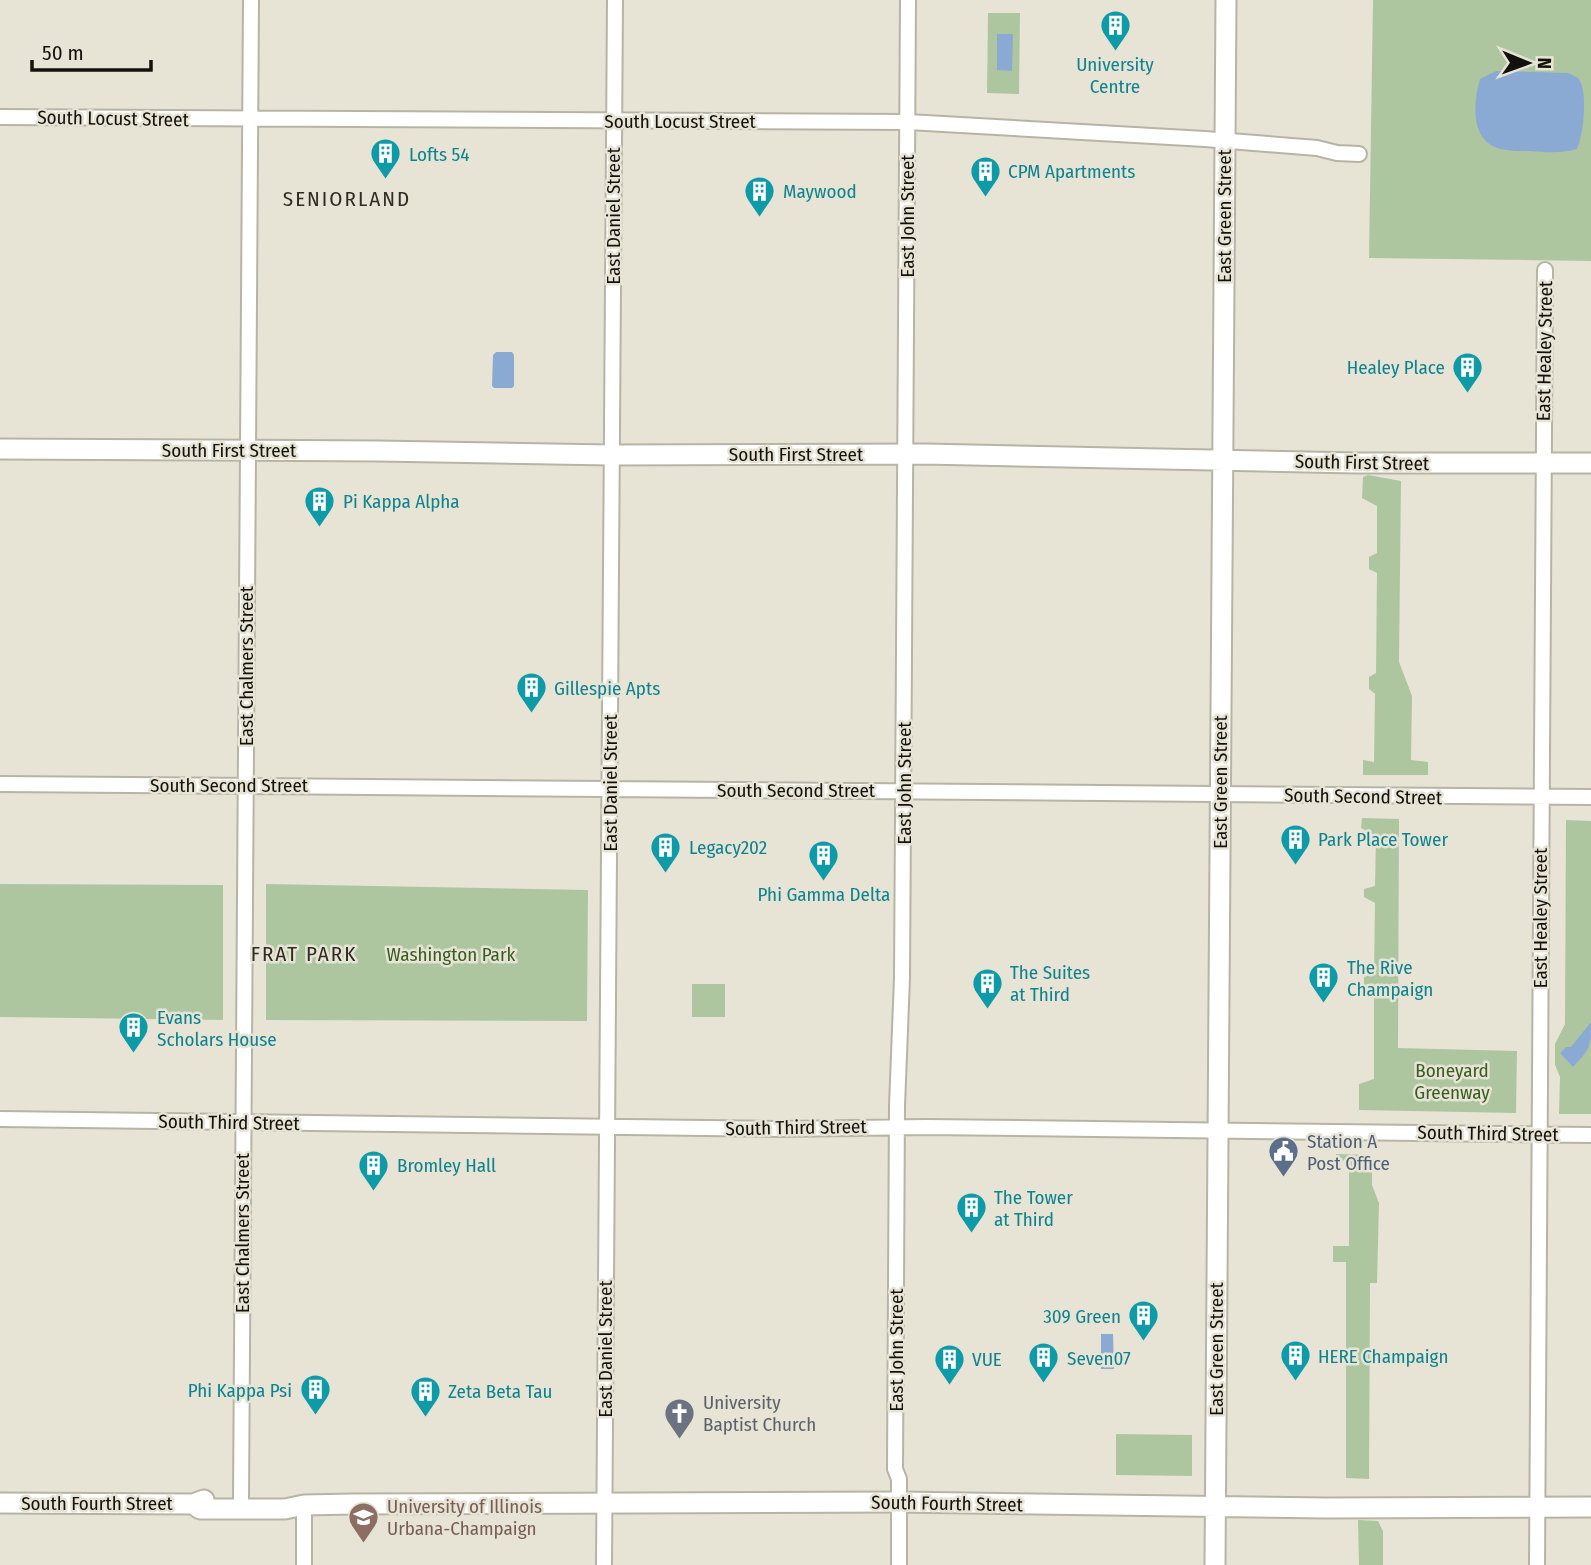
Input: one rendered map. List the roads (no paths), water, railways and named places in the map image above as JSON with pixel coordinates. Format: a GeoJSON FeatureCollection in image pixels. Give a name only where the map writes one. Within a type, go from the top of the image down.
{"type":"FeatureCollection","features":[{"type":"Feature","properties":{"kind":"street","name":"East Chalmers Street"},"geometry":{"type":"LineString","coordinates":[[241,1499],[251,0]]}},
{"type":"Feature","properties":{"kind":"street","name":"East Daniel Street"},"geometry":{"type":"LineString","coordinates":[[604,1565],[615,0]]}},
{"type":"Feature","properties":{"kind":"street","name":"East John Street"},"geometry":{"type":"LineString","coordinates":[[899,1565],[899,1479],[895,1469],[896,1127],[902,978],[908,0]]}},
{"type":"Feature","properties":{"kind":"street","name":"East Green Street"},"geometry":{"type":"LineString","coordinates":[[1215,1565],[1226,0]]}},
{"type":"Feature","properties":{"kind":"street","name":"South Locust Street"},"geometry":{"type":"LineString","coordinates":[[0,117],[908,122],[1317,148],[1337,153],[1359,154]]}},
{"type":"Feature","properties":{"kind":"street","name":"East Healey Street"},"geometry":{"type":"LineString","coordinates":[[1536,1565],[1545,270]]}},
{"type":"Feature","properties":{"kind":"street","name":"South First Street"},"geometry":{"type":"LineString","coordinates":[[0,449],[611,455],[905,454],[1591,463]]}},
{"type":"Feature","properties":{"kind":"street","name":"South Second Street"},"geometry":{"type":"LineString","coordinates":[[0,783],[1591,797]]}},
{"type":"Feature","properties":{"kind":"street","name":"South Third Street"},"geometry":{"type":"LineString","coordinates":[[0,1119],[779,1129],[896,1127],[1591,1135]]}},
{"type":"Feature","properties":{"kind":"street","name":"South Fourth Street"},"geometry":{"type":"LineString","coordinates":[[0,1503],[193,1504],[201,1500],[285,1499],[304,1505]]}},
{"type":"Feature","properties":{"kind":"street","name":"South Fourth Street"},"geometry":{"type":"LineString","coordinates":[[193,1504],[200,1509],[285,1510],[304,1505],[899,1502],[1591,1507]]}},
{"type":"Feature","properties":{"kind":"street"},"geometry":{"type":"LineString","coordinates":[[304,1505],[304,1565]]}},
{"type":"Feature","properties":{"kind":"water"},"geometry":{"type":"Polygon","coordinates":[[[997,34],[1013,34],[1012,71],[997,70],[997,34]]]}},
{"type":"Feature","properties":{"kind":"water"},"geometry":{"type":"Polygon","coordinates":[[[1496,71],[1568,73],[1578,78],[1584,102],[1583,124],[1577,149],[1565,152],[1507,150],[1490,145],[1479,130],[1475,110],[1480,79],[1496,71]]]}},
{"type":"Feature","properties":{"kind":"water"},"geometry":{"type":"Polygon","coordinates":[[[496,352],[512,352],[514,355],[512,388],[492,386],[493,355],[496,352]]]}},
{"type":"Feature","properties":{"kind":"water"},"geometry":{"type":"Polygon","coordinates":[[[1591,1022],[1588,1047],[1573,1067],[1560,1053],[1566,1047],[1571,1047],[1591,1022]]]}},
{"type":"Feature","properties":{"kind":"water"},"geometry":{"type":"Polygon","coordinates":[[[1101,1334],[1113,1334],[1114,1369],[1101,1369],[1101,1334]]]}},
{"type":"Feature","properties":{"kind":"place","name":"University Centre"},"geometry":{"type":"Point","coordinates":[1115,52]}},
{"type":"Feature","properties":{"kind":"place","name":"Lofts 54"},"geometry":{"type":"Point","coordinates":[386,181]}},
{"type":"Feature","properties":{"kind":"place","name":"CPM Apartments"},"geometry":{"type":"Point","coordinates":[985,198]}},
{"type":"Feature","properties":{"kind":"place","name":"Maywood"},"geometry":{"type":"Point","coordinates":[760,218]}},
{"type":"Feature","properties":{"kind":"place","name":"Healey Place"},"geometry":{"type":"Point","coordinates":[1468,394]}},
{"type":"Feature","properties":{"kind":"place","name":"Pi Kappa Alpha"},"geometry":{"type":"Point","coordinates":[320,528]}},
{"type":"Feature","properties":{"kind":"place","name":"Gillespie Apts"},"geometry":{"type":"Point","coordinates":[531,715]}},
{"type":"Feature","properties":{"kind":"place","name":"Park Place Tower"},"geometry":{"type":"Point","coordinates":[1295,866]}},
{"type":"Feature","properties":{"kind":"place","name":"Legacy202"},"geometry":{"type":"Point","coordinates":[666,874]}},
{"type":"Feature","properties":{"kind":"place","name":"Phi Gamma Delta"},"geometry":{"type":"Point","coordinates":[824,882]}},
{"type":"Feature","properties":{"kind":"place","name":"The Rive Champaign"},"geometry":{"type":"Point","coordinates":[1324,1005]}},
{"type":"Feature","properties":{"kind":"place","name":"The Suites at Third"},"geometry":{"type":"Point","coordinates":[987,1010]}},
{"type":"Feature","properties":{"kind":"place","name":"Evans Scholars House"},"geometry":{"type":"Point","coordinates":[134,1055]}},
{"type":"Feature","properties":{"kind":"place","name":"Station A Post Office"},"geometry":{"type":"Point","coordinates":[1284,1179]}},
{"type":"Feature","properties":{"kind":"place","name":"Bromley Hall"},"geometry":{"type":"Point","coordinates":[374,1192]}},
{"type":"Feature","properties":{"kind":"place","name":"The Tower at Third"},"geometry":{"type":"Point","coordinates":[971,1235]}},
{"type":"Feature","properties":{"kind":"place","name":"309 Green"},"geometry":{"type":"Point","coordinates":[1144,1343]}},
{"type":"Feature","properties":{"kind":"place","name":"HERE Champaign"},"geometry":{"type":"Point","coordinates":[1295,1383]}},
{"type":"Feature","properties":{"kind":"place","name":"Seven07"},"geometry":{"type":"Point","coordinates":[1044,1385]}},
{"type":"Feature","properties":{"kind":"place","name":"VUE"},"geometry":{"type":"Point","coordinates":[949,1386]}},
{"type":"Feature","properties":{"kind":"place","name":"Phi Kappa Psi"},"geometry":{"type":"Point","coordinates":[315,1417]}},
{"type":"Feature","properties":{"kind":"place","name":"Zeta Beta Tau"},"geometry":{"type":"Point","coordinates":[425,1418]}},
{"type":"Feature","properties":{"kind":"place","name":"University Baptist Church"},"geometry":{"type":"Point","coordinates":[680,1440]}},
{"type":"Feature","properties":{"kind":"place","name":"University of Illinois Urbana-Champaign"},"geometry":{"type":"Point","coordinates":[364,1544]}},
{"type":"Feature","properties":{"kind":"district","name":"SENIORLAND"},"geometry":{"type":"Point","coordinates":[347,199]}},
{"type":"Feature","properties":{"kind":"district","name":"FRAT PARK"},"geometry":{"type":"Point","coordinates":[304,954]}},
{"type":"Feature","properties":{"kind":"park label","name":"Washington Park"},"geometry":{"type":"Point","coordinates":[451,954]}},
{"type":"Feature","properties":{"kind":"park label","name":"Boneyard Greenway"},"geometry":{"type":"Point","coordinates":[1452,1081]}}]}
